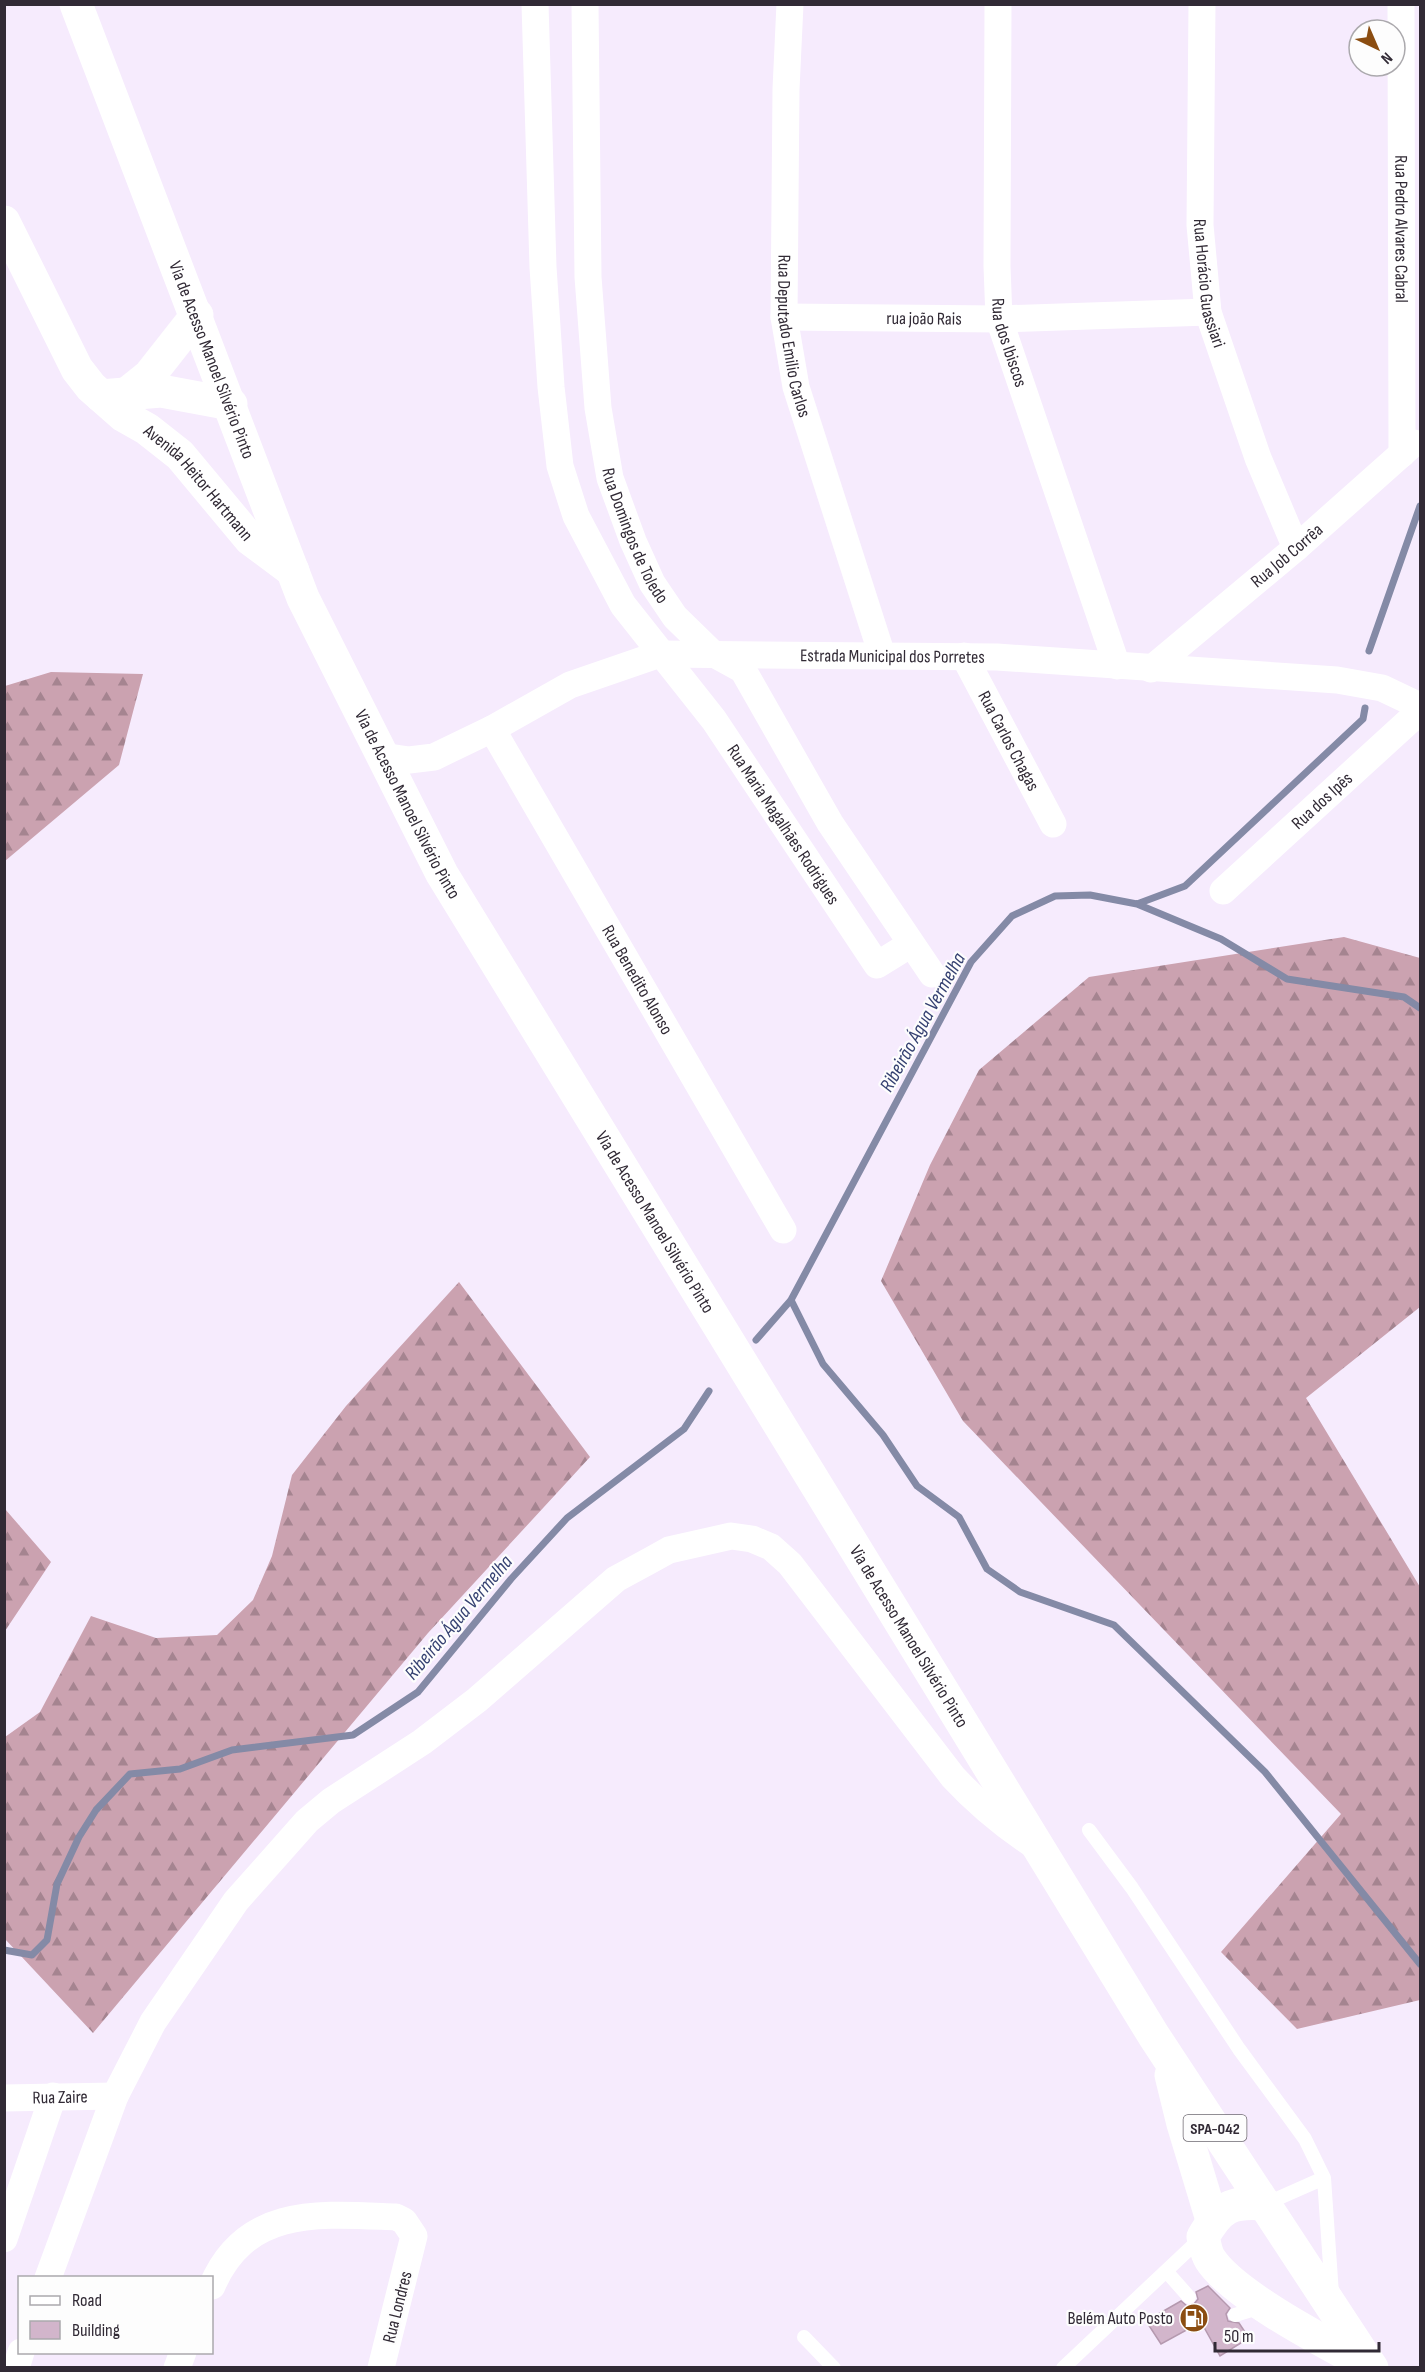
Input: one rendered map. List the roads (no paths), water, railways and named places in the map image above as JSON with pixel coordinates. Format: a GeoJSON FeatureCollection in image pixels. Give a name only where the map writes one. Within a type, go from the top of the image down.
{"type":"FeatureCollection","features":[{"type":"Feature","properties":{"kind":"main road","name":"Via de Acesso Manoel Silvério Pinto"},"geometry":{"type":"LineString","coordinates":[[76,4],[197,315],[303,598],[461,908],[1166,2053],[1371,2367]]}},
{"type":"Feature","properties":{"kind":"main road","name":"Avenida Heitor Hartmann"},"geometry":{"type":"LineString","coordinates":[[4,222],[77,369],[115,394],[124,416],[174,449],[250,539],[293,571]]}},
{"type":"Feature","properties":{"kind":"main road"},"geometry":{"type":"LineString","coordinates":[[115,394],[149,376],[197,315]]}},
{"type":"Feature","properties":{"kind":"main road"},"geometry":{"type":"LineString","coordinates":[[115,394],[161,391],[231,404]]}},
{"type":"Feature","properties":{"kind":"main road"},"geometry":{"type":"LineString","coordinates":[[1166,2053],[1208,2228],[1209,2258],[1220,2271],[1266,2306],[1306,2332],[1371,2367]]}},
{"type":"Feature","properties":{"kind":"main road"},"geometry":{"type":"LineString","coordinates":[[1208,2228],[1224,2209],[1242,2202],[1265,2204]]}},
{"type":"Feature","properties":{"kind":"street","name":"Rua Domingos de Toledo"},"geometry":{"type":"LineString","coordinates":[[535,4],[543,267],[560,466],[576,516],[605,574],[623,605],[660,654]]}},
{"type":"Feature","properties":{"kind":"street","name":"Rua Domingos de Toledo"},"geometry":{"type":"LineString","coordinates":[[585,4],[588,277],[598,408],[610,478],[633,541],[652,583],[675,617],[712,652],[743,670],[830,823],[932,974]]}},
{"type":"Feature","properties":{"kind":"street","name":"Rua Deputado Emilio Carlos"},"geometry":{"type":"LineString","coordinates":[[790,4],[786,89],[784,317],[796,387],[882,655]]}},
{"type":"Feature","properties":{"kind":"street","name":"Rua dos Ibiscos"},"geometry":{"type":"LineString","coordinates":[[998,4],[997,266],[999,319],[1117,666]]}},
{"type":"Feature","properties":{"kind":"street","name":"Rua Horácio Guassiari"},"geometry":{"type":"LineString","coordinates":[[1202,4],[1200,225],[1208,312],[1258,458],[1296,548]]}},
{"type":"Feature","properties":{"kind":"street","name":"Rua Pedro Alvares Cabral"},"geometry":{"type":"LineString","coordinates":[[1401,4],[1411,446]]}},
{"type":"Feature","properties":{"kind":"street","name":"rua joão Rais"},"geometry":{"type":"LineString","coordinates":[[784,317],[999,319],[1208,312]]}},
{"type":"Feature","properties":{"kind":"street"},"geometry":{"type":"LineString","coordinates":[[555,417],[598,408]]}},
{"type":"Feature","properties":{"kind":"street","name":"Rua Job Corrêa"},"geometry":{"type":"LineString","coordinates":[[1151,669],[1296,548],[1411,446]]}},
{"type":"Feature","properties":{"kind":"street"},"geometry":{"type":"LineString","coordinates":[[569,495],[610,478]]}},
{"type":"Feature","properties":{"kind":"street","name":"Estrada Municipal dos Porretes"},"geometry":{"type":"LineString","coordinates":[[382,756],[409,760],[434,757],[492,729],[570,685],[660,654],[712,652],[964,656],[1337,680],[1382,688],[1420,706]]}},
{"type":"Feature","properties":{"kind":"street","name":"Rua Maria Magalhães Rodrigues"},"geometry":{"type":"LineString","coordinates":[[660,654],[714,720],[877,965],[911,944]]}},
{"type":"Feature","properties":{"kind":"street","name":"Rua Carlos Chagas"},"geometry":{"type":"LineString","coordinates":[[964,656],[1053,824]]}},
{"type":"Feature","properties":{"kind":"street","name":"Rua dos Ipês"},"geometry":{"type":"LineString","coordinates":[[1223,891],[1420,711]]}},
{"type":"Feature","properties":{"kind":"street","name":"Rua Benedito Alonso"},"geometry":{"type":"LineString","coordinates":[[492,729],[783,1230]]}},
{"type":"Feature","properties":{"kind":"street"},"geometry":{"type":"LineString","coordinates":[[48,2276],[115,2096],[153,2022],[236,1901],[306,1821],[331,1801],[422,1742],[477,1700],[616,1579],[669,1550],[730,1536],[752,1539],[771,1547],[789,1563],[953,1777],[976,1802],[1006,1827],[1039,1848]]}},
{"type":"Feature","properties":{"kind":"street"},"geometry":{"type":"LineString","coordinates":[[4,2239],[53,2096]]}},
{"type":"Feature","properties":{"kind":"street","name":"Rua Zaire"},"geometry":{"type":"LineString","coordinates":[[4,2098],[115,2096]]}},
{"type":"Feature","properties":{"kind":"street","name":"Rua Londres"},"geometry":{"type":"LineString","coordinates":[[213,2284],[219,2269],[237,2248],[260,2229],[283,2220],[317,2214],[396,2217],[404,2221],[412,2231],[412,2247],[381,2367]]}},
{"type":"Feature","properties":{"kind":"lane"},"geometry":{"type":"LineString","coordinates":[[1089,1830],[1132,1888],[1239,2049],[1305,2139],[1323,2178],[1334,2311]]}},
{"type":"Feature","properties":{"kind":"lane"},"geometry":{"type":"LineString","coordinates":[[1265,2204],[1323,2178]]}},
{"type":"Feature","properties":{"kind":"lane"},"geometry":{"type":"LineString","coordinates":[[1063,2367],[1167,2271],[1208,2228]]}},
{"type":"Feature","properties":{"kind":"lane"},"geometry":{"type":"LineString","coordinates":[[1167,2271],[1188,2297]]}},
{"type":"Feature","properties":{"kind":"lane"},"geometry":{"type":"LineString","coordinates":[[1235,2315],[1266,2306]]}},
{"type":"Feature","properties":{"kind":"lane"},"geometry":{"type":"LineString","coordinates":[[804,2337],[834,2367]]}},
{"type":"Feature","properties":{"kind":"waterway","name":"Ribeirão Água Vermelha"},"geometry":{"type":"LineString","coordinates":[[1369,651],[1420,506]]}},
{"type":"Feature","properties":{"kind":"waterway","name":"Ribeirão Água Vermelha"},"geometry":{"type":"LineString","coordinates":[[756,1340],[791,1300],[971,962],[1012,916],[1055,896],[1090,895],[1137,904],[1185,886],[1363,719],[1365,708]]}},
{"type":"Feature","properties":{"kind":"waterway"},"geometry":{"type":"LineString","coordinates":[[1137,904],[1221,939],[1287,979],[1404,997],[1420,1008]]}},
{"type":"Feature","properties":{"kind":"waterway"},"geometry":{"type":"LineString","coordinates":[[791,1300],[823,1364],[883,1435],[917,1486],[959,1517],[987,1569],[1020,1592],[1114,1625],[1265,1772],[1420,1964]]}},
{"type":"Feature","properties":{"kind":"waterway","name":"Ribeirão Água Vermelha"},"geometry":{"type":"LineString","coordinates":[[4,1950],[32,1955],[47,1940],[57,1884],[79,1837],[96,1810],[130,1774],[180,1769],[232,1750],[353,1735],[418,1692],[511,1579],[567,1518],[684,1429],[709,1391]]}},
{"type":"Feature","properties":{"kind":"place","name":"Belém Auto Posto"},"geometry":{"type":"Point","coordinates":[1194,2318]}}]}
